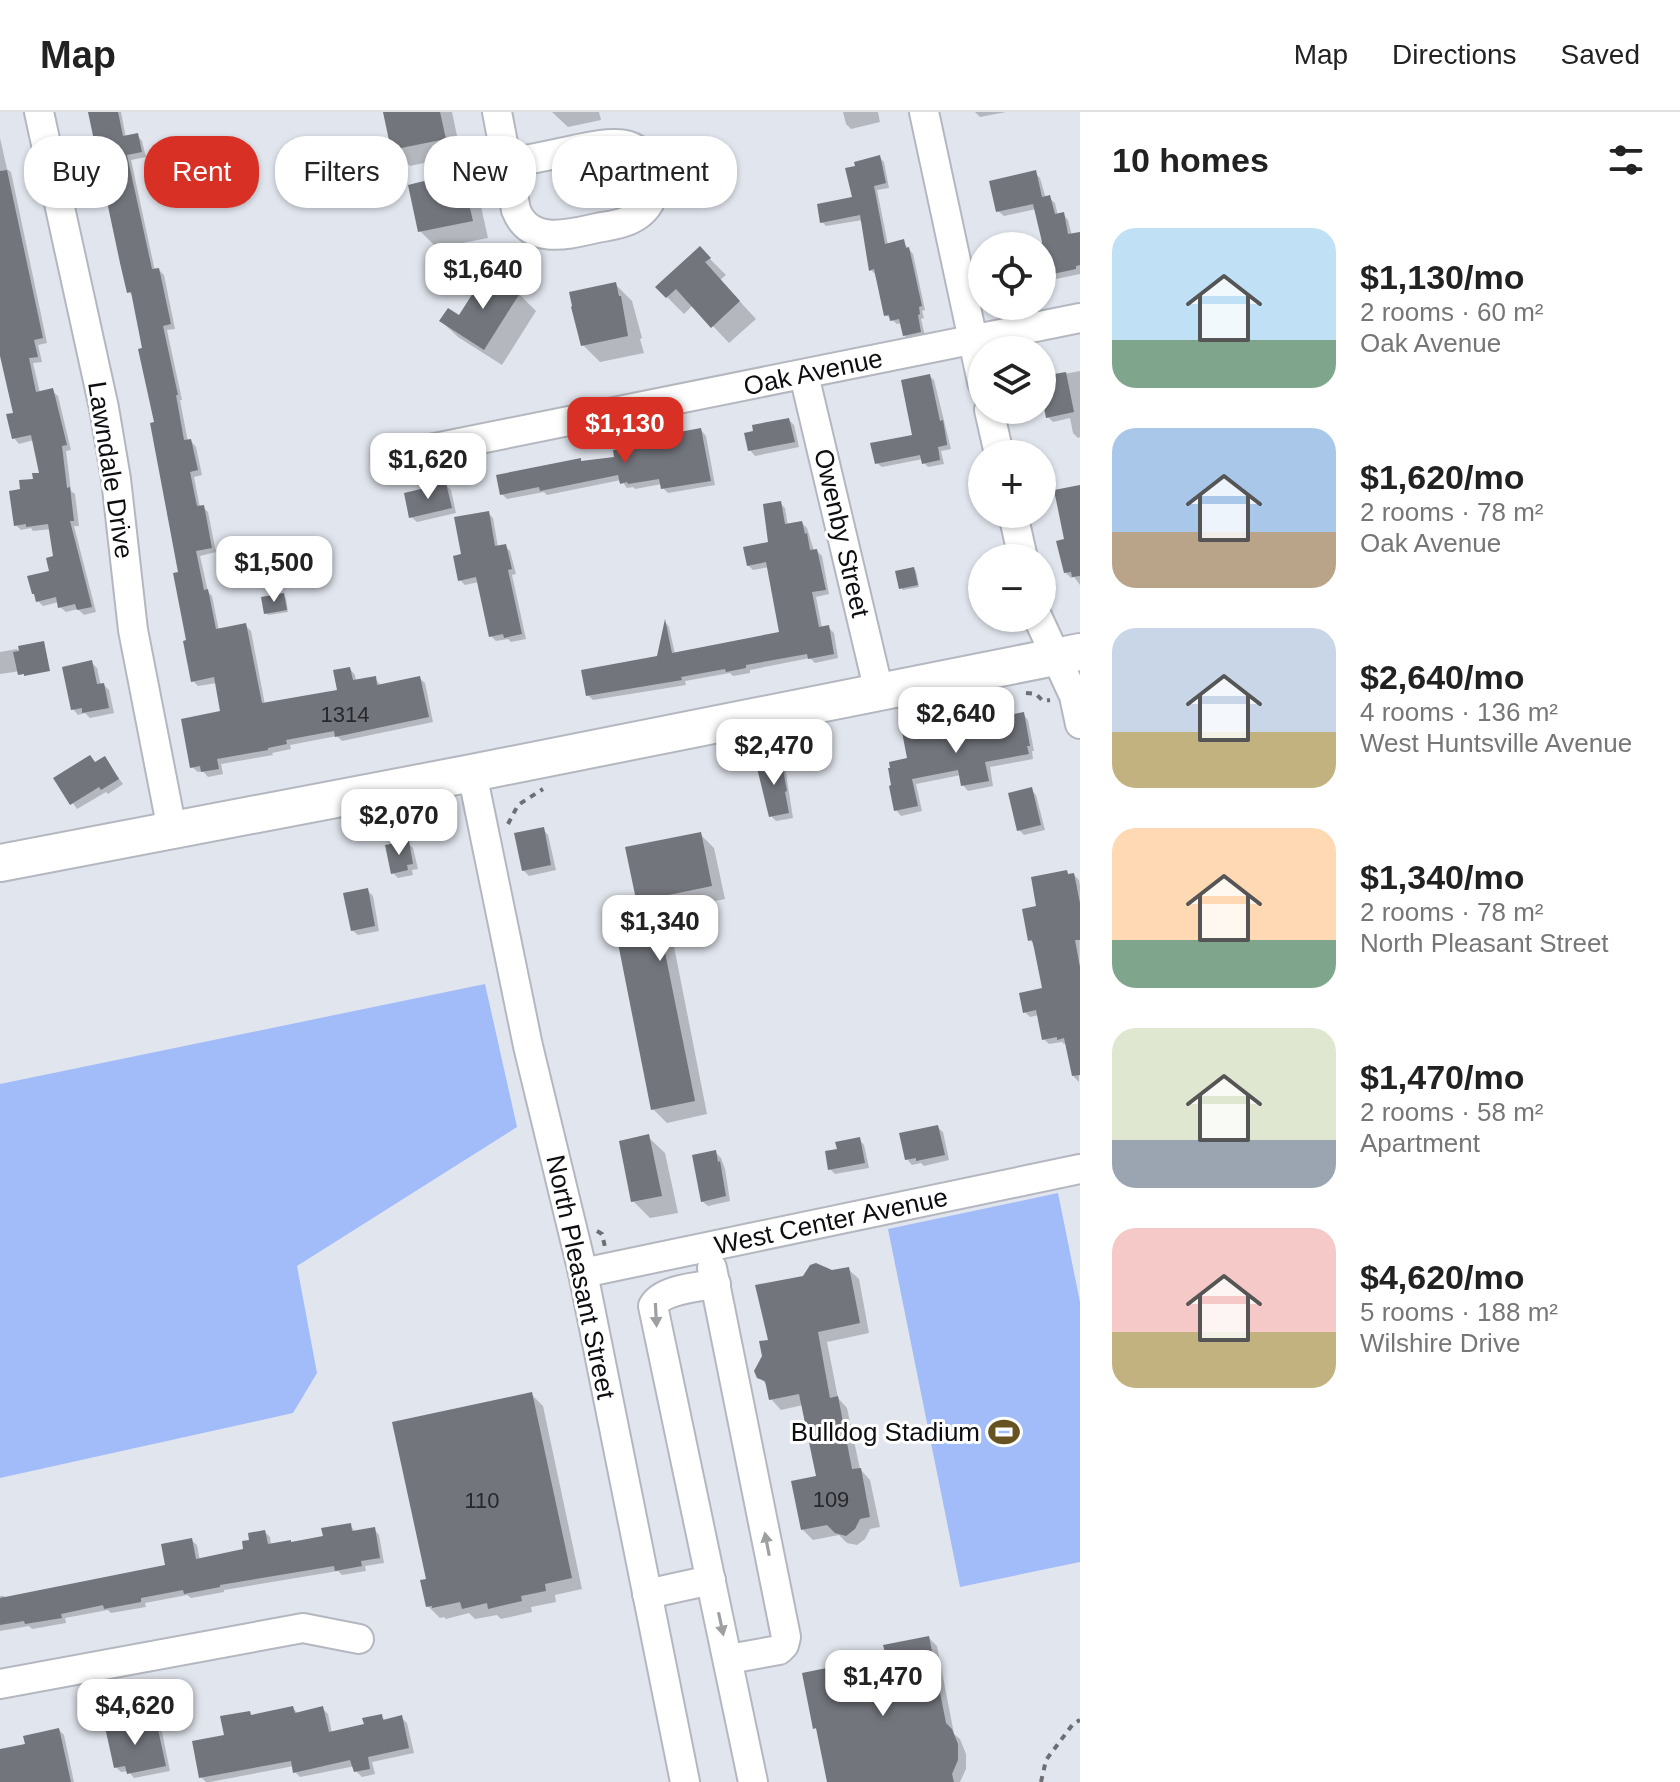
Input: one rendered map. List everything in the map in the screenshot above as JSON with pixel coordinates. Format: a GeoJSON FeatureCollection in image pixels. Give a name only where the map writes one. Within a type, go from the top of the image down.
{"type":"FeatureCollection","features":[{"type":"Feature","properties":{"kind":"main road"},"geometry":{"type":"LineString","coordinates":[[0,863],[1068,655]]}},
{"type":"Feature","properties":{"kind":"street","name":"Lawndale Drive"},"geometry":{"type":"LineString","coordinates":[[39,112],[104,408],[116,479],[133,630],[172,830]]}},
{"type":"Feature","properties":{"kind":"street"},"geometry":{"type":"LineString","coordinates":[[497,112],[502,136]]}},
{"type":"Feature","properties":{"kind":"street"},"geometry":{"type":"LineString","coordinates":[[924,112],[971,336]]}},
{"type":"Feature","properties":{"kind":"street"},"geometry":{"type":"LineString","coordinates":[[625,144],[644,154],[651,165],[655,188],[644,210],[625,223],[551,236],[532,229],[518,216],[507,164],[602,145],[625,144]]}},
{"type":"Feature","properties":{"kind":"street","name":"Oak Avenue"},"geometry":{"type":"LineString","coordinates":[[992,336],[1080,318]]}},
{"type":"Feature","properties":{"kind":"street","name":"Oak Avenue"},"geometry":{"type":"LineString","coordinates":[[405,454],[968,341]]}},
{"type":"Feature","properties":{"kind":"street","name":"Owenby Street"},"geometry":{"type":"LineString","coordinates":[[804,375],[879,692]]}},
{"type":"Feature","properties":{"kind":"street"},"geometry":{"type":"LineString","coordinates":[[1049,632],[1068,655],[1077,710]]}},
{"type":"Feature","properties":{"kind":"street","name":"North Pleasant Street"},"geometry":{"type":"LineString","coordinates":[[472,773],[528,1046],[596,1271],[647,1594],[685,1782]]}},
{"type":"Feature","properties":{"kind":"street","name":"West Center Avenue"},"geometry":{"type":"LineString","coordinates":[[596,1271],[1080,1169]]}},
{"type":"Feature","properties":{"kind":"street"},"geometry":{"type":"LineString","coordinates":[[708,1247],[786,1637],[779,1650],[729,1659]]}},
{"type":"Feature","properties":{"kind":"street"},"geometry":{"type":"LineString","coordinates":[[716,1284],[666,1294],[657,1299],[653,1306],[753,1782]]}},
{"type":"Feature","properties":{"kind":"street"},"geometry":{"type":"LineString","coordinates":[[647,1594],[711,1580]]}},
{"type":"Feature","properties":{"kind":"street"},"geometry":{"type":"LineString","coordinates":[[0,1684],[303,1628],[359,1639]]}},
{"type":"Feature","properties":{"kind":"path"},"geometry":{"type":"LineString","coordinates":[[1023,693],[1036,694],[1043,701],[1077,710]]}},
{"type":"Feature","properties":{"kind":"path"},"geometry":{"type":"LineString","coordinates":[[504,834],[518,805],[548,788]]}},
{"type":"Feature","properties":{"kind":"path"},"geometry":{"type":"LineString","coordinates":[[591,1222],[602,1234],[596,1271]]}},
{"type":"Feature","properties":{"kind":"path"},"geometry":{"type":"LineString","coordinates":[[1041,1782],[1046,1760],[1073,1724],[1080,1720]]}},
{"type":"Feature","properties":{"kind":"shaded area"},"geometry":{"type":"Polygon","coordinates":[[[485,984],[517,1127],[297,1266],[317,1373],[293,1413],[0,1478],[0,1084],[485,984]]]}},
{"type":"Feature","properties":{"kind":"shaded area","name":"Bulldog Stadium"},"geometry":{"type":"Polygon","coordinates":[[[1058,1193],[1080,1302],[1080,1562],[960,1587],[888,1229],[1058,1193]]]}},
{"type":"Feature","properties":{"kind":"building"},"geometry":{"type":"Polygon","coordinates":[[[88,112],[118,112],[123,136],[93,136],[88,112]]]}},
{"type":"Feature","properties":{"kind":"building"},"geometry":{"type":"Polygon","coordinates":[[[383,112],[440,112],[445,136],[424,136],[424,143],[408,147],[408,136],[388,136],[383,112]]]}},
{"type":"Feature","properties":{"kind":"building"},"geometry":{"type":"Polygon","coordinates":[[[138,133],[142,152],[128,155],[128,136],[123,136],[138,133]]]}},
{"type":"Feature","properties":{"kind":"building"},"geometry":{"type":"Polygon","coordinates":[[[880,155],[886,183],[874,186],[885,244],[904,239],[906,248],[909,247],[922,306],[918,315],[921,332],[903,336],[899,319],[890,321],[889,315],[884,316],[874,269],[869,271],[860,215],[820,223],[817,204],[852,197],[845,168],[855,166],[854,162],[880,155]]]}},
{"type":"Feature","properties":{"kind":"building"},"geometry":{"type":"Polygon","coordinates":[[[128,160],[152,269],[159,268],[171,324],[163,326],[184,440],[191,439],[198,470],[190,472],[197,506],[204,505],[212,548],[196,551],[204,590],[208,589],[216,629],[246,623],[262,703],[337,690],[333,670],[350,667],[353,680],[376,676],[377,685],[420,676],[429,717],[335,737],[334,731],[286,740],[287,744],[268,750],[217,759],[219,769],[201,772],[200,766],[190,768],[181,719],[220,711],[214,677],[191,682],[173,573],[178,572],[150,423],[154,422],[138,349],[142,348],[131,292],[127,293],[108,208],[128,208],[128,160]]]}},
{"type":"Feature","properties":{"kind":"building"},"geometry":{"type":"Polygon","coordinates":[[[7,170],[43,338],[34,340],[38,357],[29,358],[36,392],[53,388],[67,445],[62,446],[74,521],[70,521],[92,607],[77,610],[75,604],[58,608],[56,597],[36,602],[32,594],[27,576],[49,571],[46,558],[53,556],[48,524],[14,526],[9,491],[20,489],[19,480],[33,479],[32,473],[39,473],[31,435],[12,439],[6,414],[13,413],[0,356],[0,171],[7,170]]]}},
{"type":"Feature","properties":{"kind":"building"},"geometry":{"type":"Polygon","coordinates":[[[1036,170],[1042,197],[1050,195],[1055,214],[1064,212],[1068,234],[1080,232],[1080,265],[1076,269],[1056,273],[1056,232],[1040,232],[1033,204],[996,212],[989,181],[1036,170]]]}},
{"type":"Feature","properties":{"kind":"building"},"geometry":{"type":"Polygon","coordinates":[[[424,181],[424,208],[470,208],[473,221],[418,232],[408,185],[424,181]]]}},
{"type":"Feature","properties":{"kind":"building"},"geometry":{"type":"Polygon","coordinates":[[[700,246],[711,258],[705,262],[740,301],[711,328],[676,289],[666,298],[655,287],[700,246]]]}},
{"type":"Feature","properties":{"kind":"building"},"geometry":{"type":"Polygon","coordinates":[[[487,271],[520,293],[484,350],[439,321],[448,308],[459,315],[487,271]]]}},
{"type":"Feature","properties":{"kind":"building"},"geometry":{"type":"Polygon","coordinates":[[[616,282],[628,336],[581,346],[569,292],[616,282]]]}},
{"type":"Feature","properties":{"kind":"building"},"geometry":{"type":"Polygon","coordinates":[[[1066,372],[1074,412],[1056,416],[1056,374],[1066,372]]]}},
{"type":"Feature","properties":{"kind":"building"},"geometry":{"type":"Polygon","coordinates":[[[930,374],[947,444],[938,447],[940,460],[922,464],[920,455],[875,464],[870,443],[912,435],[901,380],[930,374]]]}},
{"type":"Feature","properties":{"kind":"building"},"geometry":{"type":"Polygon","coordinates":[[[789,418],[795,442],[748,451],[744,433],[753,431],[752,425],[789,418]]]}},
{"type":"Feature","properties":{"kind":"building"},"geometry":{"type":"Polygon","coordinates":[[[649,423],[652,437],[701,428],[711,481],[661,489],[659,479],[620,484],[618,475],[540,491],[539,487],[500,495],[496,475],[581,458],[581,461],[614,457],[613,450],[637,446],[633,426],[649,423]]]}},
{"type":"Feature","properties":{"kind":"building"},"geometry":{"type":"Polygon","coordinates":[[[446,483],[452,508],[409,518],[404,493],[446,483]]]}},
{"type":"Feature","properties":{"kind":"building"},"geometry":{"type":"Polygon","coordinates":[[[1080,485],[1080,576],[1072,577],[1071,572],[1064,573],[1056,541],[1064,539],[1056,490],[1080,485]]]}},
{"type":"Feature","properties":{"kind":"building"},"geometry":{"type":"Polygon","coordinates":[[[781,501],[785,524],[802,521],[810,550],[817,549],[826,590],[812,592],[819,627],[829,625],[834,654],[808,659],[807,654],[746,665],[746,668],[726,672],[725,669],[681,677],[682,680],[586,696],[581,670],[657,656],[665,619],[672,653],[779,632],[766,562],[747,566],[743,547],[768,542],[763,504],[781,501]]]}},
{"type":"Feature","properties":{"kind":"building"},"geometry":{"type":"Polygon","coordinates":[[[489,511],[495,546],[506,544],[512,569],[508,570],[522,634],[504,638],[503,634],[489,637],[476,577],[458,581],[453,556],[461,554],[454,517],[489,511]]]}},
{"type":"Feature","properties":{"kind":"building"},"geometry":{"type":"Polygon","coordinates":[[[914,567],[918,585],[899,589],[895,571],[914,567]]]}},
{"type":"Feature","properties":{"kind":"building"},"geometry":{"type":"Polygon","coordinates":[[[284,593],[287,610],[264,614],[261,597],[284,593]]]}},
{"type":"Feature","properties":{"kind":"building"},"geometry":{"type":"Polygon","coordinates":[[[44,641],[50,671],[18,675],[13,652],[19,651],[18,646],[44,641]]]}},
{"type":"Feature","properties":{"kind":"building"},"geometry":{"type":"Polygon","coordinates":[[[92,660],[97,684],[104,683],[109,708],[82,713],[82,708],[71,710],[62,667],[92,660]]]}},
{"type":"Feature","properties":{"kind":"building"},"geometry":{"type":"Polygon","coordinates":[[[1024,712],[1029,754],[985,762],[989,781],[961,786],[958,770],[912,779],[918,806],[894,811],[888,768],[889,762],[907,758],[902,732],[930,726],[933,737],[1024,712]]]}},
{"type":"Feature","properties":{"kind":"building"},"geometry":{"type":"Polygon","coordinates":[[[90,755],[95,762],[105,756],[119,779],[70,805],[53,778],[90,755]]]}},
{"type":"Feature","properties":{"kind":"building"},"geometry":{"type":"Polygon","coordinates":[[[781,759],[789,813],[769,817],[756,764],[781,759]]]}},
{"type":"Feature","properties":{"kind":"building"},"geometry":{"type":"Polygon","coordinates":[[[1032,787],[1041,825],[1017,831],[1008,793],[1032,787]]]}},
{"type":"Feature","properties":{"kind":"building"},"geometry":{"type":"Polygon","coordinates":[[[544,827],[551,865],[522,871],[514,833],[544,827]]]}},
{"type":"Feature","properties":{"kind":"building"},"geometry":{"type":"Polygon","coordinates":[[[701,832],[712,886],[654,898],[695,1101],[651,1110],[616,933],[642,928],[625,847],[701,832]]]}},
{"type":"Feature","properties":{"kind":"building"},"geometry":{"type":"Polygon","coordinates":[[[409,841],[413,864],[407,865],[408,870],[391,874],[385,845],[409,841]]]}},
{"type":"Feature","properties":{"kind":"building"},"geometry":{"type":"Polygon","coordinates":[[[1067,870],[1068,874],[1074,873],[1080,903],[1080,940],[1075,940],[1080,967],[1080,1075],[1072,1076],[1064,1038],[1042,1040],[1036,1010],[1023,1013],[1019,993],[1042,988],[1022,909],[1036,906],[1031,877],[1067,870]]]}},
{"type":"Feature","properties":{"kind":"building"},"geometry":{"type":"Polygon","coordinates":[[[368,888],[375,926],[351,931],[343,893],[368,888]]]}},
{"type":"Feature","properties":{"kind":"building"},"geometry":{"type":"Polygon","coordinates":[[[938,1125],[945,1155],[905,1160],[899,1133],[938,1125]]]}},
{"type":"Feature","properties":{"kind":"building"},"geometry":{"type":"Polygon","coordinates":[[[649,1134],[662,1196],[631,1202],[619,1141],[649,1134]]]}},
{"type":"Feature","properties":{"kind":"building"},"geometry":{"type":"Polygon","coordinates":[[[860,1137],[865,1163],[828,1170],[825,1151],[837,1149],[835,1142],[860,1137]]]}},
{"type":"Feature","properties":{"kind":"building"},"geometry":{"type":"Polygon","coordinates":[[[716,1150],[726,1196],[701,1202],[692,1155],[716,1150]]]}},
{"type":"Feature","properties":{"kind":"building"},"geometry":{"type":"Polygon","coordinates":[[[816,1263],[832,1270],[849,1267],[860,1323],[818,1332],[830,1398],[838,1396],[852,1469],[861,1468],[870,1517],[860,1519],[855,1529],[846,1536],[835,1533],[827,1525],[801,1530],[791,1481],[816,1476],[799,1394],[769,1400],[765,1381],[757,1378],[754,1371],[762,1356],[759,1341],[768,1340],[755,1285],[803,1276],[810,1265],[816,1263]]]}},
{"type":"Feature","properties":{"kind":"building"},"geometry":{"type":"Polygon","coordinates":[[[532,1392],[572,1578],[545,1584],[546,1591],[521,1596],[522,1601],[488,1609],[487,1603],[462,1609],[460,1602],[426,1607],[420,1580],[426,1579],[392,1422],[532,1392]]]}},
{"type":"Feature","properties":{"kind":"building"},"geometry":{"type":"Polygon","coordinates":[[[351,1523],[352,1531],[375,1527],[380,1558],[361,1561],[362,1566],[335,1571],[334,1566],[184,1594],[183,1590],[141,1598],[141,1602],[104,1609],[103,1605],[61,1614],[62,1618],[0,1625],[0,1598],[165,1565],[161,1544],[192,1538],[196,1559],[243,1549],[242,1541],[249,1540],[248,1533],[265,1530],[268,1544],[291,1542],[323,1536],[321,1528],[351,1523]]]}},
{"type":"Feature","properties":{"kind":"building"},"geometry":{"type":"Polygon","coordinates":[[[929,1636],[946,1723],[958,1744],[958,1760],[952,1774],[954,1782],[827,1782],[802,1673],[886,1656],[883,1645],[929,1636]]]}},
{"type":"Feature","properties":{"kind":"building"},"geometry":{"type":"Polygon","coordinates":[[[293,1706],[295,1713],[323,1706],[329,1732],[364,1724],[362,1718],[382,1714],[383,1720],[402,1715],[409,1748],[368,1757],[370,1769],[354,1772],[350,1760],[293,1773],[291,1761],[199,1778],[192,1741],[224,1735],[220,1716],[250,1711],[251,1715],[293,1706]]]}},
{"type":"Feature","properties":{"kind":"building"},"geometry":{"type":"Polygon","coordinates":[[[141,1720],[143,1728],[157,1725],[166,1766],[127,1774],[125,1766],[114,1768],[105,1727],[141,1720]]]}},
{"type":"Feature","properties":{"kind":"building"},"geometry":{"type":"Polygon","coordinates":[[[59,1728],[71,1782],[0,1782],[0,1749],[25,1744],[23,1736],[59,1728]]]}},
{"type":"Feature","properties":{"kind":"place","name":"Bulldog Stadium"},"geometry":{"type":"Point","coordinates":[1004,1432]}}]}
